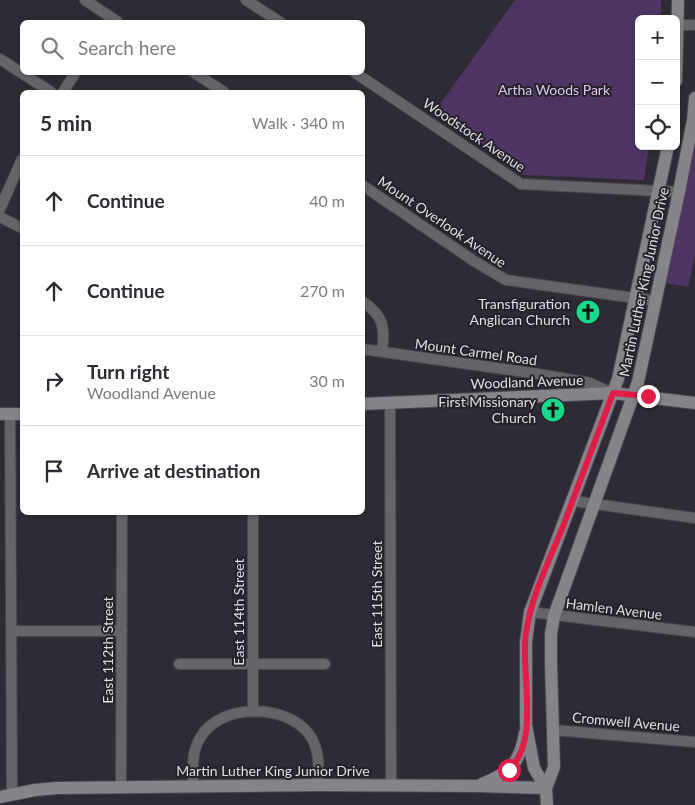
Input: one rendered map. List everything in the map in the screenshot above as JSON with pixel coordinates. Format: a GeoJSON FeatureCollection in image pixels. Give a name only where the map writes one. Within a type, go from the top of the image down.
{"type":"FeatureCollection","features":[{"type":"Feature","properties":{"kind":"main road"},"geometry":{"type":"LineString","coordinates":[[677,15],[678,0]]}},
{"type":"Feature","properties":{"kind":"main road","name":"Martin Luther King Junior Drive"},"geometry":{"type":"LineString","coordinates":[[546,788],[554,767],[551,634],[554,616],[634,394],[679,192],[693,120],[695,98]]}},
{"type":"Feature","properties":{"kind":"main road","name":"Martin Luther King Junior Drive"},"geometry":{"type":"LineString","coordinates":[[546,788],[534,768],[526,725],[526,635],[530,612],[618,379],[667,150]]}},
{"type":"Feature","properties":{"kind":"main road","name":"Woodland Avenue"},"geometry":{"type":"LineString","coordinates":[[365,404],[613,393],[634,394],[695,403]]}},
{"type":"Feature","properties":{"kind":"main road"},"geometry":{"type":"LineString","coordinates":[[478,786],[499,777],[515,764],[522,750],[526,725]]}},
{"type":"Feature","properties":{"kind":"main road","name":"Martin Luther King Junior Drive"},"geometry":{"type":"LineString","coordinates":[[6,796],[51,788],[318,785],[546,788]]}},
{"type":"Feature","properties":{"kind":"main road"},"geometry":{"type":"LineString","coordinates":[[546,788],[547,805]]}},
{"type":"Feature","properties":{"kind":"street"},"geometry":{"type":"LineString","coordinates":[[85,0],[115,20]]}},
{"type":"Feature","properties":{"kind":"street"},"geometry":{"type":"LineString","coordinates":[[246,0],[277,20]]}},
{"type":"Feature","properties":{"kind":"street"},"geometry":{"type":"LineString","coordinates":[[680,25],[695,25]]}},
{"type":"Feature","properties":{"kind":"street"},"geometry":{"type":"LineString","coordinates":[[0,59],[20,72]]}},
{"type":"Feature","properties":{"kind":"street"},"geometry":{"type":"LineString","coordinates":[[25,75],[48,90]]}},
{"type":"Feature","properties":{"kind":"street"},"geometry":{"type":"LineString","coordinates":[[64,90],[74,75]]}},
{"type":"Feature","properties":{"kind":"street"},"geometry":{"type":"LineString","coordinates":[[198,75],[221,90]]}},
{"type":"Feature","properties":{"kind":"street","name":"Woodstock Avenue"},"geometry":{"type":"LineString","coordinates":[[358,75],[521,184],[679,192]]}},
{"type":"Feature","properties":{"kind":"street"},"geometry":{"type":"LineString","coordinates":[[0,209],[20,164]]}},
{"type":"Feature","properties":{"kind":"street","name":"Mount Overlook Avenue"},"geometry":{"type":"LineString","coordinates":[[365,187],[506,280],[656,301]]}},
{"type":"Feature","properties":{"kind":"street"},"geometry":{"type":"LineString","coordinates":[[0,217],[20,227]]}},
{"type":"Feature","properties":{"kind":"street"},"geometry":{"type":"LineString","coordinates":[[365,303],[375,310],[380,317],[384,330],[382,352]]}},
{"type":"Feature","properties":{"kind":"street","name":"Mount Carmel Road"},"geometry":{"type":"LineString","coordinates":[[365,349],[590,383],[613,393]]}},
{"type":"Feature","properties":{"kind":"street","name":"East 115th Street"},"geometry":{"type":"LineString","coordinates":[[390,403],[391,786]]}},
{"type":"Feature","properties":{"kind":"street"},"geometry":{"type":"LineString","coordinates":[[6,796],[12,631],[11,414]]}},
{"type":"Feature","properties":{"kind":"street"},"geometry":{"type":"LineString","coordinates":[[573,501],[695,518]]}},
{"type":"Feature","properties":{"kind":"street","name":"East 112th Street"},"geometry":{"type":"LineString","coordinates":[[121,787],[122,515]]}},
{"type":"Feature","properties":{"kind":"street","name":"East 114th Street"},"geometry":{"type":"LineString","coordinates":[[253,515],[253,712]]}},
{"type":"Feature","properties":{"kind":"street","name":"Hamlen Avenue"},"geometry":{"type":"LineString","coordinates":[[530,612],[695,632]]}},
{"type":"Feature","properties":{"kind":"street"},"geometry":{"type":"LineString","coordinates":[[12,631],[122,631]]}},
{"type":"Feature","properties":{"kind":"street"},"geometry":{"type":"LineString","coordinates":[[179,664],[324,664]]}},
{"type":"Feature","properties":{"kind":"street"},"geometry":{"type":"LineString","coordinates":[[193,786],[194,755],[197,744],[204,732],[218,720],[227,716],[253,712],[282,715],[295,721],[308,733],[318,755],[318,785]]}},
{"type":"Feature","properties":{"kind":"street","name":"Cromwell Avenue"},"geometry":{"type":"LineString","coordinates":[[554,730],[695,742]]}},
{"type":"Feature","properties":{"kind":"green space","name":"Artha Woods Park"},"geometry":{"type":"Polygon","coordinates":[[[515,0],[661,0],[661,15],[635,15],[635,150],[648,150],[644,180],[524,175],[433,114],[515,0]]]}},
{"type":"Feature","properties":{"kind":"green space"},"geometry":{"type":"Polygon","coordinates":[[[695,140],[695,255],[688,287],[666,283],[695,140]]]}},
{"type":"Feature","properties":{"kind":"place","name":"Transfiguration Anglican Church"},"geometry":{"type":"Point","coordinates":[588,312]}},
{"type":"Feature","properties":{"kind":"place","name":"First Missionary Church"},"geometry":{"type":"Point","coordinates":[553,410]}},
{"type":"Feature","properties":{"kind":"route"},"geometry":{"type":"LineString","coordinates":[[509,770],[515,764],[522,750],[525,736],[526,635],[532,606],[613,393],[648,396]]}}]}
